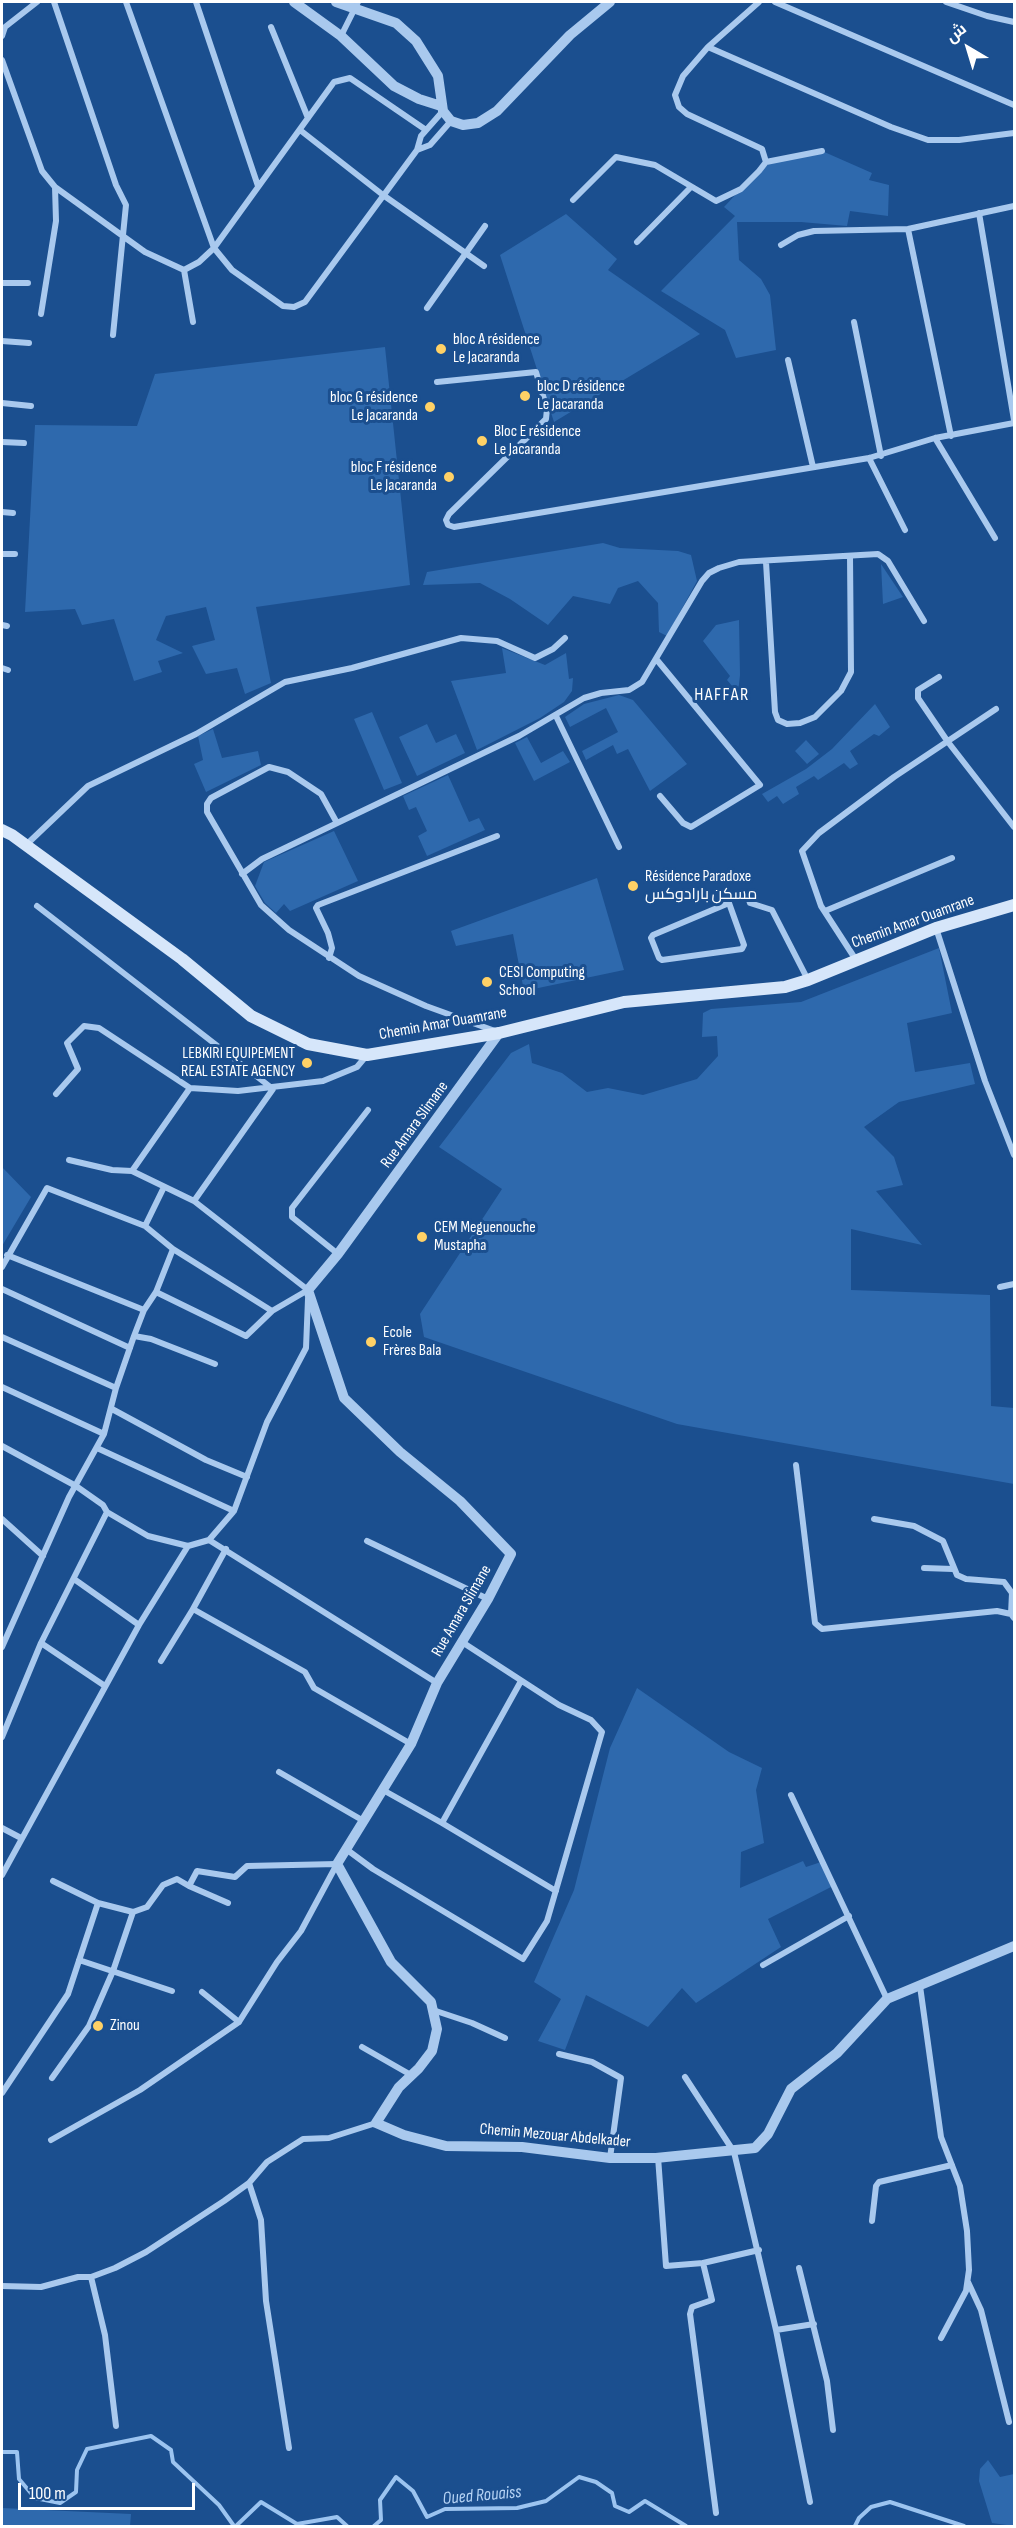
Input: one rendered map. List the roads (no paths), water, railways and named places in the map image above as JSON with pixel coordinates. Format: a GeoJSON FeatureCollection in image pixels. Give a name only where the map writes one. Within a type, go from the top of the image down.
{"type":"FeatureCollection","features":[{"type":"Feature","properties":{"kind":"main road","name":"Chemin Amar Ouamrane"},"geometry":{"type":"LineString","coordinates":[[2,830],[182,959],[251,1016],[308,1044],[368,1055],[499,1033],[624,1002],[785,987],[808,980],[936,928],[1014,905]]}},
{"type":"Feature","properties":{"kind":"street"},"geometry":{"type":"LineString","coordinates":[[2,36],[5,27],[37,2]]}},
{"type":"Feature","properties":{"kind":"street"},"geometry":{"type":"LineString","coordinates":[[54,2],[116,185],[126,205],[113,335]]}},
{"type":"Feature","properties":{"kind":"street"},"geometry":{"type":"LineString","coordinates":[[126,2],[214,248],[232,270],[283,306],[294,307],[305,302],[417,150],[426,130],[442,108]]}},
{"type":"Feature","properties":{"kind":"street"},"geometry":{"type":"LineString","coordinates":[[196,2],[258,186]]}},
{"type":"Feature","properties":{"kind":"street"},"geometry":{"type":"LineString","coordinates":[[294,2],[341,36],[394,86],[442,108]]}},
{"type":"Feature","properties":{"kind":"street"},"geometry":{"type":"LineString","coordinates":[[336,2],[356,6],[396,23],[416,41],[438,76],[442,108],[450,121],[469,125],[497,111],[570,35],[610,2]]}},
{"type":"Feature","properties":{"kind":"street"},"geometry":{"type":"LineString","coordinates":[[759,2],[708,46],[677,84],[675,95],[678,107],[687,114],[762,149],[766,162]]}},
{"type":"Feature","properties":{"kind":"street"},"geometry":{"type":"LineString","coordinates":[[775,2],[1014,105]]}},
{"type":"Feature","properties":{"kind":"street"},"geometry":{"type":"LineString","coordinates":[[946,2],[987,16],[1014,22]]}},
{"type":"Feature","properties":{"kind":"street"},"geometry":{"type":"LineString","coordinates":[[341,36],[356,6]]}},
{"type":"Feature","properties":{"kind":"street"},"geometry":{"type":"LineString","coordinates":[[271,27],[308,118]]}},
{"type":"Feature","properties":{"kind":"street"},"geometry":{"type":"LineString","coordinates":[[708,46],[891,127],[928,140],[959,140],[1014,133]]}},
{"type":"Feature","properties":{"kind":"street"},"geometry":{"type":"LineString","coordinates":[[2,60],[42,171],[55,187],[145,252],[184,270]]}},
{"type":"Feature","properties":{"kind":"street"},"geometry":{"type":"LineString","coordinates":[[184,270],[199,262],[214,248],[334,82],[350,78],[426,130]]}},
{"type":"Feature","properties":{"kind":"street"},"geometry":{"type":"LineString","coordinates":[[417,150],[430,145],[450,121]]}},
{"type":"Feature","properties":{"kind":"street"},"geometry":{"type":"LineString","coordinates":[[300,130],[383,195],[484,266]]}},
{"type":"Feature","properties":{"kind":"street"},"geometry":{"type":"LineString","coordinates":[[573,200],[616,157],[655,165],[690,188],[716,201],[741,189],[766,162],[822,151]]}},
{"type":"Feature","properties":{"kind":"street"},"geometry":{"type":"LineString","coordinates":[[42,314],[56,221],[55,187]]}},
{"type":"Feature","properties":{"kind":"street"},"geometry":{"type":"LineString","coordinates":[[638,242],[690,188]]}},
{"type":"Feature","properties":{"kind":"street"},"geometry":{"type":"LineString","coordinates":[[781,245],[798,235],[814,231],[908,229],[1014,206]]}},
{"type":"Feature","properties":{"kind":"street"},"geometry":{"type":"LineString","coordinates":[[437,382],[536,372],[547,409],[546,419],[449,514],[446,520],[448,525],[454,527],[881,456],[935,438],[1014,421],[979,213]]}},
{"type":"Feature","properties":{"kind":"street"},"geometry":{"type":"LineString","coordinates":[[426,308],[485,226]]}},
{"type":"Feature","properties":{"kind":"street"},"geometry":{"type":"LineString","coordinates":[[908,229],[951,436]]}},
{"type":"Feature","properties":{"kind":"street"},"geometry":{"type":"LineString","coordinates":[[184,270],[193,322]]}},
{"type":"Feature","properties":{"kind":"street"},"geometry":{"type":"LineString","coordinates":[[2,283],[28,283]]}},
{"type":"Feature","properties":{"kind":"street"},"geometry":{"type":"LineString","coordinates":[[854,322],[881,456]]}},
{"type":"Feature","properties":{"kind":"street"},"geometry":{"type":"LineString","coordinates":[[2,341],[29,343]]}},
{"type":"Feature","properties":{"kind":"street"},"geometry":{"type":"LineString","coordinates":[[788,360],[813,467]]}},
{"type":"Feature","properties":{"kind":"street"},"geometry":{"type":"LineString","coordinates":[[2,403],[31,406]]}},
{"type":"Feature","properties":{"kind":"street"},"geometry":{"type":"LineString","coordinates":[[935,438],[995,538]]}},
{"type":"Feature","properties":{"kind":"street"},"geometry":{"type":"LineString","coordinates":[[2,442],[24,443]]}},
{"type":"Feature","properties":{"kind":"street"},"geometry":{"type":"LineString","coordinates":[[869,458],[905,530]]}},
{"type":"Feature","properties":{"kind":"street"},"geometry":{"type":"LineString","coordinates":[[2,512],[13,513]]}},
{"type":"Feature","properties":{"kind":"street"},"geometry":{"type":"LineString","coordinates":[[2,555],[15,554]]}},
{"type":"Feature","properties":{"kind":"street"},"geometry":{"type":"LineString","coordinates":[[766,562],[775,712],[778,720],[788,724],[800,723],[815,717],[841,691],[851,672],[850,556]]}},
{"type":"Feature","properties":{"kind":"street"},"geometry":{"type":"LineString","coordinates":[[242,874],[262,859],[457,766],[556,716],[584,698],[601,693],[629,690],[642,682],[708,573],[739,562],[883,556],[924,621]]}},
{"type":"Feature","properties":{"kind":"street"},"geometry":{"type":"LineString","coordinates":[[26,845],[88,786],[196,734],[285,682],[352,668],[461,638],[498,641],[535,657],[554,650],[565,638]]}},
{"type":"Feature","properties":{"kind":"street"},"geometry":{"type":"LineString","coordinates":[[657,660],[760,785],[687,827],[660,796]]}},
{"type":"Feature","properties":{"kind":"street"},"geometry":{"type":"LineString","coordinates":[[939,677],[918,690],[918,698],[948,742],[1014,827]]}},
{"type":"Feature","properties":{"kind":"street"},"geometry":{"type":"LineString","coordinates":[[856,960],[820,906],[802,851],[819,833],[894,777],[996,709]]}},
{"type":"Feature","properties":{"kind":"street"},"geometry":{"type":"LineString","coordinates":[[556,716],[619,847]]}},
{"type":"Feature","properties":{"kind":"street"},"geometry":{"type":"LineString","coordinates":[[337,822],[321,794],[288,772],[269,767],[211,798],[207,804],[207,812],[242,874],[267,911],[329,958],[359,976],[417,1002],[499,1033]]}},
{"type":"Feature","properties":{"kind":"street"},"geometry":{"type":"LineString","coordinates":[[329,958],[332,948],[328,933],[316,908],[318,905],[496,836]]}},
{"type":"Feature","properties":{"kind":"street"},"geometry":{"type":"LineString","coordinates":[[825,911],[952,858]]}},
{"type":"Feature","properties":{"kind":"street"},"geometry":{"type":"LineString","coordinates":[[747,894],[750,903],[772,910],[808,980]]}},
{"type":"Feature","properties":{"kind":"street"},"geometry":{"type":"LineString","coordinates":[[729,903],[744,945],[742,949],[662,960],[659,958],[651,938],[653,935],[729,903]]}},
{"type":"Feature","properties":{"kind":"street"},"geometry":{"type":"LineString","coordinates":[[37,906],[273,1089]]}},
{"type":"Feature","properties":{"kind":"street"},"geometry":{"type":"LineString","coordinates":[[936,928],[985,1081],[1014,1155]]}},
{"type":"Feature","properties":{"kind":"street"},"geometry":{"type":"LineString","coordinates":[[56,1094],[78,1070],[67,1042],[84,1026],[99,1028],[190,1088],[238,1091],[273,1089],[323,1081],[357,1067],[368,1055]]}},
{"type":"Feature","properties":{"kind":"street","name":"Rue Amara Slimane"},"geometry":{"type":"LineString","coordinates":[[337,1864],[362,1820],[411,1744],[437,1683],[488,1599],[511,1554],[460,1501],[400,1452],[344,1398],[308,1290],[338,1254],[499,1033]]}},
{"type":"Feature","properties":{"kind":"street"},"geometry":{"type":"LineString","coordinates":[[132,1171],[190,1088]]}},
{"type":"Feature","properties":{"kind":"street"},"geometry":{"type":"LineString","coordinates":[[194,1201],[273,1089]]}},
{"type":"Feature","properties":{"kind":"street"},"geometry":{"type":"LineString","coordinates":[[338,1254],[292,1217],[292,1208],[368,1110]]}},
{"type":"Feature","properties":{"kind":"street"},"geometry":{"type":"LineString","coordinates":[[69,1160],[112,1170],[132,1171],[194,1201],[308,1290]]}},
{"type":"Feature","properties":{"kind":"street"},"geometry":{"type":"LineString","coordinates":[[145,1226],[164,1187]]}},
{"type":"Feature","properties":{"kind":"street"},"geometry":{"type":"LineString","coordinates":[[2,1267],[47,1188],[145,1226],[173,1249],[272,1311]]}},
{"type":"Feature","properties":{"kind":"street"},"geometry":{"type":"LineString","coordinates":[[2,1647],[76,1486],[104,1434],[116,1388],[134,1336],[144,1310],[156,1292],[173,1249]]}},
{"type":"Feature","properties":{"kind":"street"},"geometry":{"type":"LineString","coordinates":[[7,1255],[144,1310]]}},
{"type":"Feature","properties":{"kind":"street"},"geometry":{"type":"LineString","coordinates":[[1000,1287],[1014,1284]]}},
{"type":"Feature","properties":{"kind":"street"},"geometry":{"type":"LineString","coordinates":[[2,1289],[130,1348]]}},
{"type":"Feature","properties":{"kind":"street"},"geometry":{"type":"LineString","coordinates":[[156,1292],[246,1336],[272,1311],[308,1290]]}},
{"type":"Feature","properties":{"kind":"street"},"geometry":{"type":"LineString","coordinates":[[2,1446],[76,1486],[103,1505],[107,1512],[148,1536],[188,1546],[209,1540],[234,1511],[267,1422],[306,1348],[308,1290]]}},
{"type":"Feature","properties":{"kind":"street"},"geometry":{"type":"LineString","coordinates":[[2,1336],[116,1388]]}},
{"type":"Feature","properties":{"kind":"street"},"geometry":{"type":"LineString","coordinates":[[134,1336],[151,1339],[215,1364]]}},
{"type":"Feature","properties":{"kind":"street"},"geometry":{"type":"LineString","coordinates":[[2,1388],[104,1434]]}},
{"type":"Feature","properties":{"kind":"street"},"geometry":{"type":"LineString","coordinates":[[112,1409],[206,1460],[247,1477]]}},
{"type":"Feature","properties":{"kind":"street"},"geometry":{"type":"LineString","coordinates":[[97,1448],[234,1511]]}},
{"type":"Feature","properties":{"kind":"street"},"geometry":{"type":"LineString","coordinates":[[796,1465],[815,1623],[822,1629],[997,1611],[1013,1616],[1012,1593],[1004,1582],[966,1579],[957,1575],[943,1541],[904,1523],[874,1520]]}},
{"type":"Feature","properties":{"kind":"street"},"geometry":{"type":"LineString","coordinates":[[2,1737],[41,1643],[107,1512]]}},
{"type":"Feature","properties":{"kind":"street"},"geometry":{"type":"LineString","coordinates":[[2,1519],[44,1556]]}},
{"type":"Feature","properties":{"kind":"street"},"geometry":{"type":"LineString","coordinates":[[209,1540],[437,1683]]}},
{"type":"Feature","properties":{"kind":"street"},"geometry":{"type":"LineString","coordinates":[[368,1541],[488,1599]]}},
{"type":"Feature","properties":{"kind":"street"},"geometry":{"type":"LineString","coordinates":[[2,1875],[139,1625],[188,1546]]}},
{"type":"Feature","properties":{"kind":"street"},"geometry":{"type":"LineString","coordinates":[[161,1661],[226,1549]]}},
{"type":"Feature","properties":{"kind":"street"},"geometry":{"type":"LineString","coordinates":[[924,1568],[953,1569]]}},
{"type":"Feature","properties":{"kind":"street"},"geometry":{"type":"LineString","coordinates":[[74,1580],[139,1625]]}},
{"type":"Feature","properties":{"kind":"street"},"geometry":{"type":"LineString","coordinates":[[193,1609],[305,1672],[314,1688],[411,1744]]}},
{"type":"Feature","properties":{"kind":"street"},"geometry":{"type":"LineString","coordinates":[[346,1849],[373,1869],[524,1959],[547,1921],[602,1732],[591,1720],[559,1705],[462,1642]]}},
{"type":"Feature","properties":{"kind":"street"},"geometry":{"type":"LineString","coordinates":[[41,1643],[105,1686]]}},
{"type":"Feature","properties":{"kind":"street"},"geometry":{"type":"LineString","coordinates":[[442,1823],[521,1681]]}},
{"type":"Feature","properties":{"kind":"street"},"geometry":{"type":"LineString","coordinates":[[279,1772],[362,1820]]}},
{"type":"Feature","properties":{"kind":"street"},"geometry":{"type":"LineString","coordinates":[[382,1790],[556,1891]]}},
{"type":"Feature","properties":{"kind":"street"},"geometry":{"type":"LineString","coordinates":[[791,1795],[887,1999]]}},
{"type":"Feature","properties":{"kind":"street"},"geometry":{"type":"LineString","coordinates":[[2,1828],[21,1838]]}},
{"type":"Feature","properties":{"kind":"street"},"geometry":{"type":"LineString","coordinates":[[189,1886],[197,1871],[235,1877],[247,1866],[337,1864]]}},
{"type":"Feature","properties":{"kind":"street"},"geometry":{"type":"LineString","coordinates":[[2,2286],[41,2287],[78,2277],[91,2277],[146,2252],[249,2183],[267,2162],[303,2139],[329,2138],[376,2122],[399,2087],[432,2051],[437,2029],[431,2002],[391,1962],[337,1864]]}},
{"type":"Feature","properties":{"kind":"street"},"geometry":{"type":"LineString","coordinates":[[51,2140],[140,2090],[239,2022],[277,1962],[301,1931],[337,1864]]}},
{"type":"Feature","properties":{"kind":"street"},"geometry":{"type":"LineString","coordinates":[[53,1881],[98,1902],[133,1912],[147,1907],[164,1885],[177,1879],[228,1902]]}},
{"type":"Feature","properties":{"kind":"street"},"geometry":{"type":"LineString","coordinates":[[2,2093],[68,1994],[98,1902]]}},
{"type":"Feature","properties":{"kind":"street"},"geometry":{"type":"LineString","coordinates":[[52,2078],[89,2026],[133,1912]]}},
{"type":"Feature","properties":{"kind":"street"},"geometry":{"type":"LineString","coordinates":[[763,1965],[849,1916]]}},
{"type":"Feature","properties":{"kind":"street","name":"Chemin Mezouar Abdelkader"},"geometry":{"type":"LineString","coordinates":[[376,2122],[404,2135],[446,2146],[522,2147],[610,2158],[734,2152],[755,2148],[768,2134],[791,2089],[837,2053],[887,1999],[1014,1946]]}},
{"type":"Feature","properties":{"kind":"street"},"geometry":{"type":"LineString","coordinates":[[80,1960],[172,1991]]}},
{"type":"Feature","properties":{"kind":"street"},"geometry":{"type":"LineString","coordinates":[[920,1986],[941,2137],[960,2186],[967,2231],[966,2291],[941,2338]]}},
{"type":"Feature","properties":{"kind":"street"},"geometry":{"type":"LineString","coordinates":[[202,1992],[239,2022]]}},
{"type":"Feature","properties":{"kind":"street"},"geometry":{"type":"LineString","coordinates":[[433,2010],[472,2023],[505,2038]]}},
{"type":"Feature","properties":{"kind":"street"},"geometry":{"type":"LineString","coordinates":[[362,2047],[411,2075]]}},
{"type":"Feature","properties":{"kind":"street"},"geometry":{"type":"LineString","coordinates":[[559,2054],[591,2062],[621,2078],[610,2158]]}},
{"type":"Feature","properties":{"kind":"street"},"geometry":{"type":"LineString","coordinates":[[685,2077],[734,2152],[759,2250],[810,2502]]}},
{"type":"Feature","properties":{"kind":"street"},"geometry":{"type":"LineString","coordinates":[[658,2156],[666,2266],[703,2263],[759,2250]]}},
{"type":"Feature","properties":{"kind":"street"},"geometry":{"type":"LineString","coordinates":[[872,2221],[876,2186],[879,2182],[952,2165]]}},
{"type":"Feature","properties":{"kind":"street"},"geometry":{"type":"LineString","coordinates":[[249,2183],[261,2220],[266,2301],[289,2448]]}},
{"type":"Feature","properties":{"kind":"street"},"geometry":{"type":"LineString","coordinates":[[703,2263],[712,2300],[692,2307],[690,2314],[717,2513]]}},
{"type":"Feature","properties":{"kind":"street"},"geometry":{"type":"LineString","coordinates":[[799,2268],[827,2380],[833,2430]]}},
{"type":"Feature","properties":{"kind":"street"},"geometry":{"type":"LineString","coordinates":[[91,2277],[105,2335],[116,2426]]}},
{"type":"Feature","properties":{"kind":"street"},"geometry":{"type":"LineString","coordinates":[[967,2282],[981,2310],[1009,2422]]}},
{"type":"Feature","properties":{"kind":"street"},"geometry":{"type":"LineString","coordinates":[[776,2330],[814,2324]]}},
{"type":"Feature","properties":{"kind":"waterway","name":"Oued Rouaiss"},"geometry":{"type":"LineString","coordinates":[[2,2452],[17,2452],[19,2479],[35,2498],[60,2503],[76,2492],[77,2470],[87,2449],[151,2436],[171,2450],[173,2462],[219,2505],[234,2526]]}},
{"type":"Feature","properties":{"kind":"waterway","name":"Oued Rouaiss"},"geometry":{"type":"LineString","coordinates":[[374,2526],[381,2520],[380,2500],[396,2477],[413,2491],[427,2517],[445,2509],[517,2508],[546,2501],[579,2477],[596,2482],[612,2493],[615,2506],[629,2512],[645,2501],[686,2526]]}},
{"type":"Feature","properties":{"kind":"waterway","name":"Oued Rouaiss"},"geometry":{"type":"LineString","coordinates":[[236,2526],[261,2502],[297,2524],[337,2517],[347,2526]]}},
{"type":"Feature","properties":{"kind":"waterway","name":"Oued Rouaiss"},"geometry":{"type":"LineString","coordinates":[[855,2526],[859,2518],[871,2507],[890,2502],[964,2526]]}},
{"type":"Feature","properties":{"kind":"place","name":"bloc A résidence Le Jacaranda"},"geometry":{"type":"Point","coordinates":[441,349]}},
{"type":"Feature","properties":{"kind":"place","name":"bloc D résidence Le Jacaranda"},"geometry":{"type":"Point","coordinates":[525,396]}},
{"type":"Feature","properties":{"kind":"place","name":"bloc G résidence Le Jacaranda"},"geometry":{"type":"Point","coordinates":[430,407]}},
{"type":"Feature","properties":{"kind":"place","name":"Bloc E résidence Le Jacaranda"},"geometry":{"type":"Point","coordinates":[482,441]}},
{"type":"Feature","properties":{"kind":"place","name":"bloc F résidence Le Jacaranda"},"geometry":{"type":"Point","coordinates":[449,477]}},
{"type":"Feature","properties":{"kind":"place","name":"Résidence Paradoxe مسكن بارادوكس"},"geometry":{"type":"Point","coordinates":[633,886]}},
{"type":"Feature","properties":{"kind":"place","name":"CESI Computing School"},"geometry":{"type":"Point","coordinates":[487,982]}},
{"type":"Feature","properties":{"kind":"place","name":"LEBKIRI EQUIPEMENT REAL ESTATE AGENCY"},"geometry":{"type":"Point","coordinates":[307,1063]}},
{"type":"Feature","properties":{"kind":"place","name":"CEM Meguenouche Mustapha"},"geometry":{"type":"Point","coordinates":[422,1237]}},
{"type":"Feature","properties":{"kind":"place","name":"Ecole Frères Bala"},"geometry":{"type":"Point","coordinates":[371,1342]}},
{"type":"Feature","properties":{"kind":"place","name":"Zinou"},"geometry":{"type":"Point","coordinates":[98,2026]}},
{"type":"Feature","properties":{"kind":"district","name":"HAFFAR"},"geometry":{"type":"Point","coordinates":[722,695]}}]}
